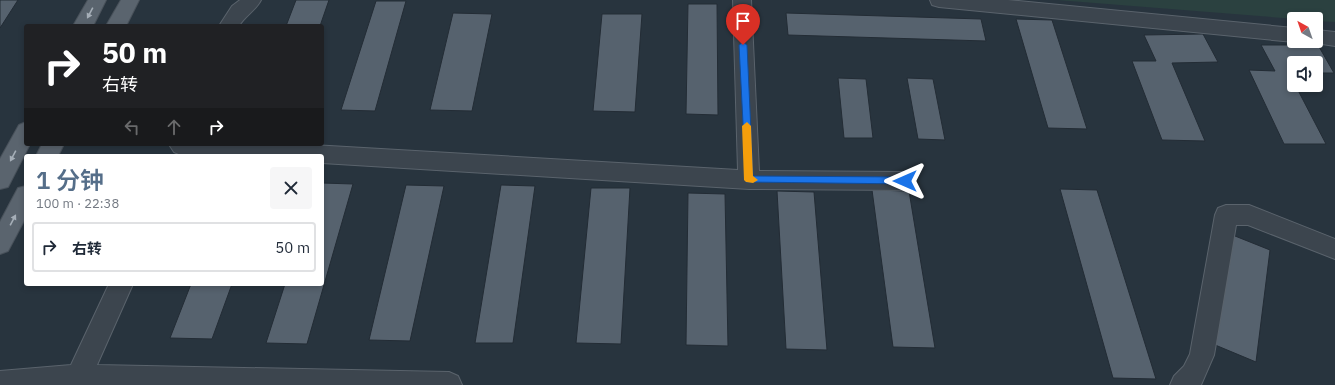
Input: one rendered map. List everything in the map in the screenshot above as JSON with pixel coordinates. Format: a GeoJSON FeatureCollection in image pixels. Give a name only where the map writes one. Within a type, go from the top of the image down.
{"type":"FeatureCollection","features":[{"type":"Feature","properties":{"kind":"main road"},"geometry":{"type":"LineString","coordinates":[[84,24],[97,0]]}},
{"type":"Feature","properties":{"kind":"main road"},"geometry":{"type":"LineString","coordinates":[[117,24],[130,0]]}},
{"type":"Feature","properties":{"kind":"main road"},"geometry":{"type":"LineString","coordinates":[[0,180],[24,136]]}},
{"type":"Feature","properties":{"kind":"main road"},"geometry":{"type":"LineString","coordinates":[[0,244],[24,199]]}},
{"type":"Feature","properties":{"kind":"street"},"geometry":{"type":"LineString","coordinates":[[230,24],[239,11],[252,0]]}},
{"type":"Feature","properties":{"kind":"street"},"geometry":{"type":"LineString","coordinates":[[742,0],[749,180]]}},
{"type":"Feature","properties":{"kind":"street"},"geometry":{"type":"LineString","coordinates":[[939,0],[1287,33]]}},
{"type":"Feature","properties":{"kind":"street"},"geometry":{"type":"LineString","coordinates":[[1323,38],[1335,39]]}},
{"type":"Feature","properties":{"kind":"street"},"geometry":{"type":"LineString","coordinates":[[180,149],[272,154]]}},
{"type":"Feature","properties":{"kind":"street"},"geometry":{"type":"LineString","coordinates":[[324,157],[749,180],[905,181]]}},
{"type":"Feature","properties":{"kind":"street"},"geometry":{"type":"LineString","coordinates":[[1183,385],[1194,375],[1202,355],[1226,215],[1249,215],[1335,249]]}},
{"type":"Feature","properties":{"kind":"street"},"geometry":{"type":"LineString","coordinates":[[79,377],[120,286]]}},
{"type":"Feature","properties":{"kind":"street"},"geometry":{"type":"LineString","coordinates":[[0,384],[79,377],[140,382],[449,385]]}},
{"type":"Feature","properties":{"kind":"green space"},"geometry":{"type":"Polygon","coordinates":[[[1057,0],[1335,0],[1335,22],[1323,21],[1323,12],[1287,12],[1287,18],[1057,0]]]}},
{"type":"Feature","properties":{"kind":"building"},"geometry":{"type":"Polygon","coordinates":[[[0,0],[18,0],[0,28],[0,0]]]}},
{"type":"Feature","properties":{"kind":"building"},"geometry":{"type":"Polygon","coordinates":[[[296,0],[329,0],[321,24],[287,24],[296,0]]]}},
{"type":"Feature","properties":{"kind":"building"},"geometry":{"type":"Polygon","coordinates":[[[376,1],[406,1],[375,111],[341,110],[376,1]]]}},
{"type":"Feature","properties":{"kind":"building"},"geometry":{"type":"Polygon","coordinates":[[[688,4],[717,4],[718,115],[686,114],[688,4]]]}},
{"type":"Feature","properties":{"kind":"building"},"geometry":{"type":"Polygon","coordinates":[[[453,13],[492,14],[472,111],[430,110],[453,13]]]}},
{"type":"Feature","properties":{"kind":"building"},"geometry":{"type":"Polygon","coordinates":[[[786,13],[981,19],[986,41],[788,35],[786,13]]]}},
{"type":"Feature","properties":{"kind":"building"},"geometry":{"type":"Polygon","coordinates":[[[602,14],[642,14],[635,112],[593,111],[602,14]]]}},
{"type":"Feature","properties":{"kind":"building"},"geometry":{"type":"Polygon","coordinates":[[[1016,19],[1052,20],[1087,129],[1048,128],[1016,19]]]}},
{"type":"Feature","properties":{"kind":"building"},"geometry":{"type":"Polygon","coordinates":[[[1203,34],[1218,62],[1172,63],[1205,141],[1162,140],[1132,61],[1156,61],[1144,35],[1203,34]]]}},
{"type":"Feature","properties":{"kind":"building"},"geometry":{"type":"Polygon","coordinates":[[[1261,45],[1287,45],[1287,48],[1320,48],[1334,73],[1323,73],[1323,56],[1287,56],[1287,92],[1299,92],[1326,144],[1284,144],[1249,70],[1275,71],[1261,45]]]}},
{"type":"Feature","properties":{"kind":"building"},"geometry":{"type":"Polygon","coordinates":[[[838,78],[866,79],[873,138],[844,138],[838,78]]]}},
{"type":"Feature","properties":{"kind":"building"},"geometry":{"type":"Polygon","coordinates":[[[907,78],[933,79],[945,140],[918,139],[907,78]]]}},
{"type":"Feature","properties":{"kind":"building"},"geometry":{"type":"Polygon","coordinates":[[[324,183],[353,184],[324,285],[324,183]]]}},
{"type":"Feature","properties":{"kind":"building"},"geometry":{"type":"Polygon","coordinates":[[[406,185],[444,186],[410,341],[369,340],[406,185]]]}},
{"type":"Feature","properties":{"kind":"building"},"geometry":{"type":"Polygon","coordinates":[[[501,185],[535,186],[513,343],[475,343],[501,185]]]}},
{"type":"Feature","properties":{"kind":"building"},"geometry":{"type":"Polygon","coordinates":[[[591,188],[630,188],[621,344],[576,343],[591,188]]]}},
{"type":"Feature","properties":{"kind":"building"},"geometry":{"type":"Polygon","coordinates":[[[1060,189],[1097,190],[1156,379],[1113,378],[1060,189]]]}},
{"type":"Feature","properties":{"kind":"building"},"geometry":{"type":"Polygon","coordinates":[[[872,190],[909,191],[935,348],[893,347],[872,190]]]}},
{"type":"Feature","properties":{"kind":"building"},"geometry":{"type":"Polygon","coordinates":[[[777,191],[814,192],[827,350],[786,349],[777,191]]]}},
{"type":"Feature","properties":{"kind":"building"},"geometry":{"type":"Polygon","coordinates":[[[688,193],[725,194],[728,346],[686,345],[688,193]]]}},
{"type":"Feature","properties":{"kind":"building"},"geometry":{"type":"Polygon","coordinates":[[[1225,232],[1270,250],[1256,362],[1208,342],[1225,232]]]}},
{"type":"Feature","properties":{"kind":"building"},"geometry":{"type":"Polygon","coordinates":[[[190,286],[231,286],[212,339],[170,338],[190,286]]]}},
{"type":"Feature","properties":{"kind":"building"},"geometry":{"type":"Polygon","coordinates":[[[284,286],[324,286],[307,344],[266,343],[284,286]]]}},
{"type":"Feature","properties":{"kind":"slow traffic"},"geometry":{"type":"LineString","coordinates":[[747,126],[749,180],[753,180]]}},
{"type":"Feature","properties":{"kind":"route"},"geometry":{"type":"LineString","coordinates":[[743,45],[749,180],[905,181]]}}]}
